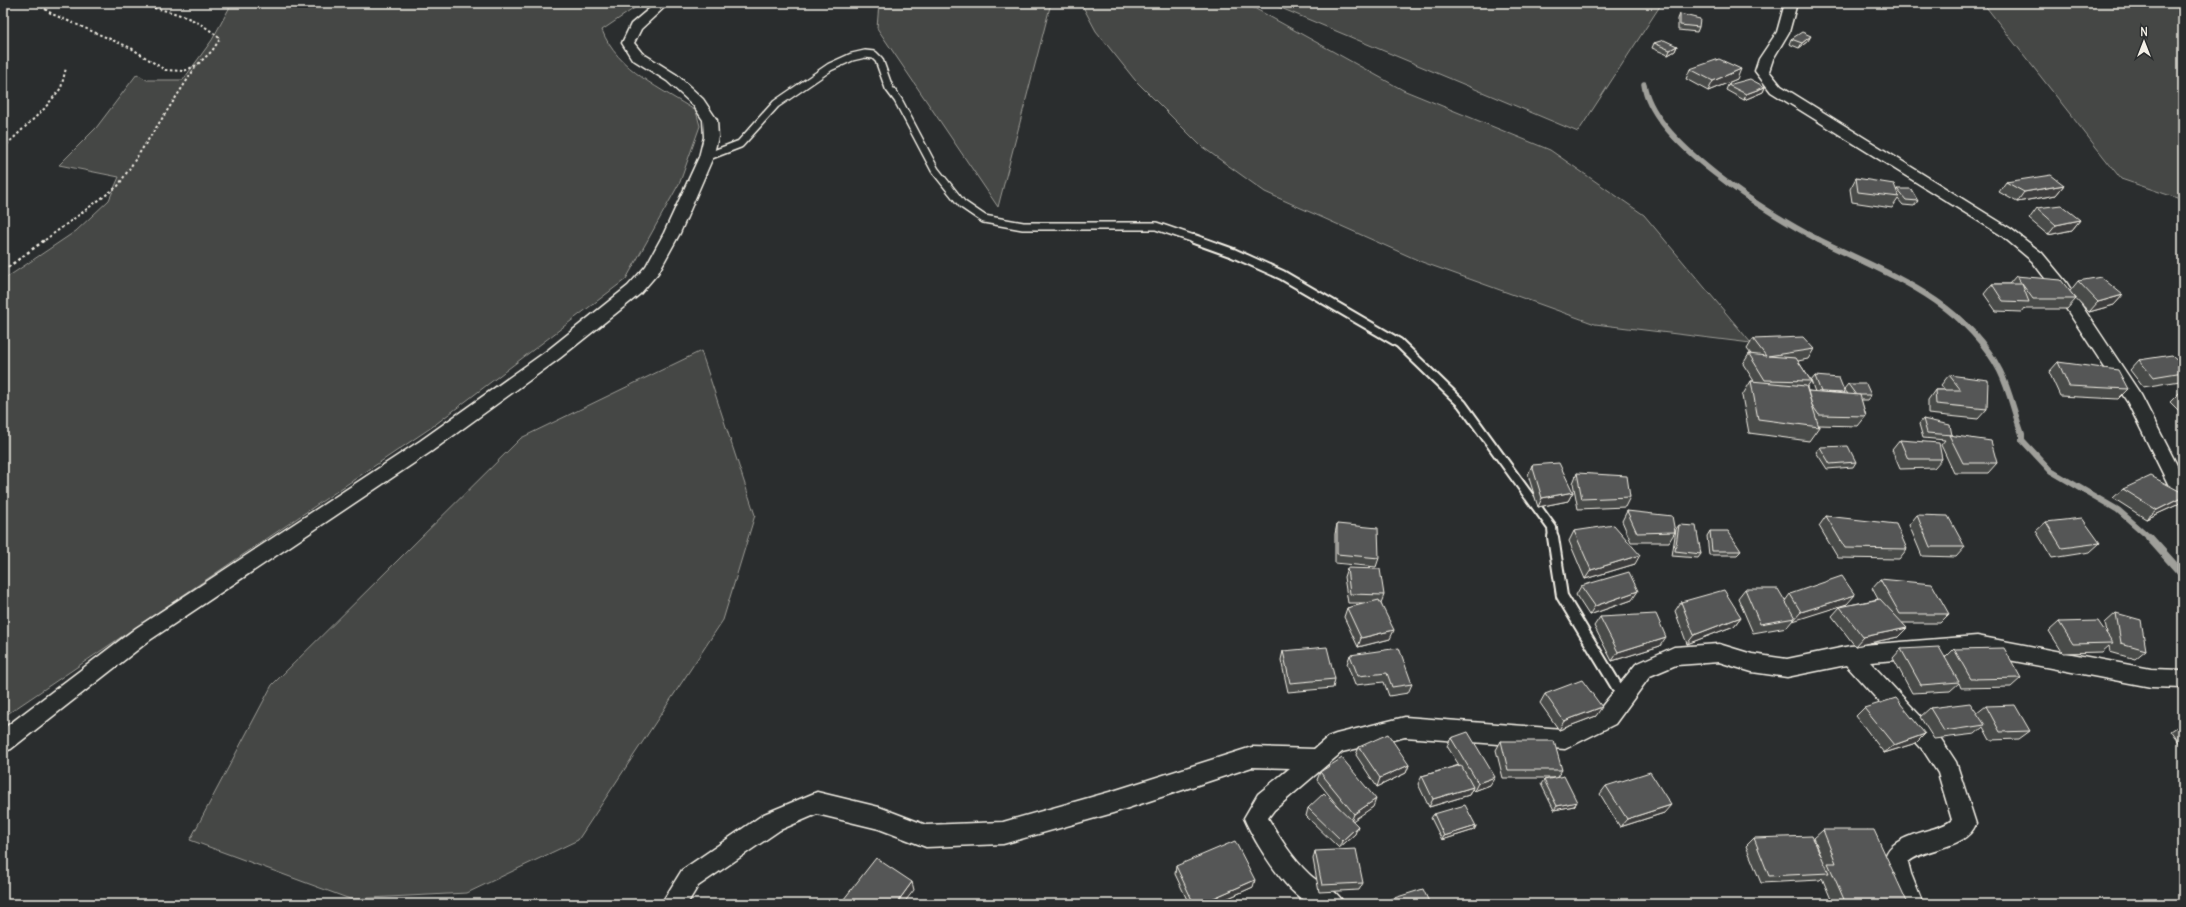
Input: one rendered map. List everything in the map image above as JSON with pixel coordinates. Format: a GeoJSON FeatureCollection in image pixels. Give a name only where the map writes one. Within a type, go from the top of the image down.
{"type":"FeatureCollection","features":[{"type":"Feature","properties":{"kind":"street"},"geometry":{"type":"LineString","coordinates":[[3,742],[142,634],[426,446],[554,354],[634,290],[655,263],[672,233],[706,157],[711,137],[710,120],[698,102],[672,78],[637,56],[628,43],[635,27],[663,3]]}},
{"type":"Feature","properties":{"kind":"street"},"geometry":{"type":"LineString","coordinates":[[1791,3],[1783,32],[1766,59],[1762,72],[1776,89],[2006,232],[2037,257],[2060,286],[2135,400],[2183,495]]}},
{"type":"Feature","properties":{"kind":"street"},"geometry":{"type":"LineString","coordinates":[[1332,904],[1301,883],[1278,856],[1255,818],[1266,802],[1315,759],[1336,744],[1405,727],[1565,739],[1606,717],[1643,670],[1674,656],[1719,653],[1752,663],[1787,668],[1850,655],[1977,645],[2151,678],[2183,679]]}},
{"type":"Feature","properties":{"kind":"street"},"geometry":{"type":"LineString","coordinates":[[1850,655],[1930,743],[1948,769],[1965,824],[1955,833],[1903,850],[1896,857],[1899,874],[1911,904]]}},
{"type":"Feature","properties":{"kind":"street"},"geometry":{"type":"LineString","coordinates":[[673,904],[690,878],[772,822],[817,803],[879,818],[926,836],[1003,833],[1113,802],[1252,757],[1315,759]]}},
{"type":"Feature","properties":{"kind":"lane"},"geometry":{"type":"LineString","coordinates":[[706,157],[740,144],[776,104],[830,67],[852,57],[864,54],[874,55],[879,60],[889,88],[898,100],[935,170],[962,204],[984,219],[1023,226],[1156,226],[1233,253],[1261,266],[1362,320],[1399,343],[1462,404],[1552,528],[1562,596],[1623,697]]}},
{"type":"Feature","properties":{"kind":"path"},"geometry":{"type":"LineString","coordinates":[[37,3],[52,14],[131,48],[165,70],[184,71],[197,65]]}},
{"type":"Feature","properties":{"kind":"path"},"geometry":{"type":"LineString","coordinates":[[3,271],[118,186],[197,65],[212,51],[220,39],[212,29],[184,15],[127,3]]}},
{"type":"Feature","properties":{"kind":"path"},"geometry":{"type":"LineString","coordinates":[[3,148],[44,109],[61,88],[66,68]]}},
{"type":"Feature","properties":{"kind":"shaded area"},"geometry":{"type":"Polygon","coordinates":[[[232,3],[642,3],[602,30],[609,44],[629,67],[655,86],[696,111],[700,126],[680,182],[626,279],[432,427],[3,717],[3,280],[76,231],[109,200],[119,177],[59,165],[96,128],[137,74],[147,80],[183,80],[212,40],[232,3]]]}},
{"type":"Feature","properties":{"kind":"shaded area"},"geometry":{"type":"Polygon","coordinates":[[[879,3],[1051,3],[998,207],[877,28],[879,3]]]}},
{"type":"Feature","properties":{"kind":"shaded area"},"geometry":{"type":"Polygon","coordinates":[[[1081,3],[1245,3],[1403,90],[1550,150],[1644,215],[1751,343],[1595,324],[1422,262],[1265,192],[1201,146],[1135,80],[1096,31],[1081,3]]]}},
{"type":"Feature","properties":{"kind":"shaded area"},"geometry":{"type":"Polygon","coordinates":[[[1269,3],[1662,3],[1578,132],[1269,3]]]}},
{"type":"Feature","properties":{"kind":"shaded area"},"geometry":{"type":"Polygon","coordinates":[[[1983,3],[2183,3],[2183,200],[2121,179],[1983,3]]]}},
{"type":"Feature","properties":{"kind":"shaded area"},"geometry":{"type":"Polygon","coordinates":[[[701,351],[755,515],[723,620],[578,840],[467,893],[350,899],[190,840],[272,685],[521,438],[701,351]]]}},
{"type":"Feature","properties":{"kind":"building"},"geometry":{"type":"Polygon","coordinates":[[[1680,14],[1700,19],[1699,27],[1680,25],[1680,14]]]}},
{"type":"Feature","properties":{"kind":"building"},"geometry":{"type":"Polygon","coordinates":[[[1802,32],[1811,36],[1802,43],[1791,39],[1802,32]]]}},
{"type":"Feature","properties":{"kind":"building"},"geometry":{"type":"Polygon","coordinates":[[[1664,40],[1677,46],[1670,50],[1654,43],[1664,40]]]}},
{"type":"Feature","properties":{"kind":"building"},"geometry":{"type":"Polygon","coordinates":[[[1719,59],[1741,69],[1713,81],[1690,69],[1719,59]]]}},
{"type":"Feature","properties":{"kind":"building"},"geometry":{"type":"Polygon","coordinates":[[[1750,79],[1765,87],[1746,94],[1728,85],[1750,79]]]}},
{"type":"Feature","properties":{"kind":"building"},"geometry":{"type":"Polygon","coordinates":[[[2051,175],[2064,185],[2024,192],[2006,182],[2051,175]]]}},
{"type":"Feature","properties":{"kind":"building"},"geometry":{"type":"Polygon","coordinates":[[[1856,178],[1894,184],[1899,197],[1858,192],[1856,178]]]}},
{"type":"Feature","properties":{"kind":"building"},"geometry":{"type":"Polygon","coordinates":[[[1897,189],[1911,189],[1918,201],[1906,200],[1897,189]]]}},
{"type":"Feature","properties":{"kind":"building"},"geometry":{"type":"Polygon","coordinates":[[[2061,205],[2080,220],[2056,225],[2037,208],[2061,205]]]}},
{"type":"Feature","properties":{"kind":"building"},"geometry":{"type":"Polygon","coordinates":[[[2016,276],[2061,280],[2076,299],[2033,299],[2016,276]]]}},
{"type":"Feature","properties":{"kind":"building"},"geometry":{"type":"Polygon","coordinates":[[[2101,277],[2123,295],[2098,302],[2078,281],[2101,277]]]}},
{"type":"Feature","properties":{"kind":"building"},"geometry":{"type":"Polygon","coordinates":[[[1992,284],[2022,284],[2029,302],[2003,301],[1992,284]]]}},
{"type":"Feature","properties":{"kind":"building"},"geometry":{"type":"Polygon","coordinates":[[[1803,337],[1814,349],[1768,356],[1796,358],[1811,381],[1765,380],[1749,354],[1766,356],[1753,339],[1803,337]]]}},
{"type":"Feature","properties":{"kind":"building"},"geometry":{"type":"Polygon","coordinates":[[[2172,355],[2183,365],[2183,372],[2153,377],[2139,360],[2172,355]]]}},
{"type":"Feature","properties":{"kind":"building"},"geometry":{"type":"Polygon","coordinates":[[[2058,362],[2118,370],[2128,389],[2069,386],[2058,362]]]}},
{"type":"Feature","properties":{"kind":"building"},"geometry":{"type":"Polygon","coordinates":[[[1949,375],[1988,380],[1987,409],[1936,404],[1935,390],[1961,390],[1949,375]]]}},
{"type":"Feature","properties":{"kind":"building"},"geometry":{"type":"Polygon","coordinates":[[[1815,376],[1839,378],[1845,393],[1821,392],[1815,376]]]}},
{"type":"Feature","properties":{"kind":"building"},"geometry":{"type":"Polygon","coordinates":[[[1751,381],[1806,386],[1819,427],[1758,419],[1751,381]]]}},
{"type":"Feature","properties":{"kind":"building"},"geometry":{"type":"Polygon","coordinates":[[[1848,384],[1866,384],[1871,395],[1856,395],[1848,384]]]}},
{"type":"Feature","properties":{"kind":"building"},"geometry":{"type":"Polygon","coordinates":[[[1808,391],[1860,395],[1866,416],[1819,415],[1812,405],[1808,391]]]}},
{"type":"Feature","properties":{"kind":"building"},"geometry":{"type":"Polygon","coordinates":[[[1923,419],[1950,425],[1952,435],[1927,433],[1923,419]]]}},
{"type":"Feature","properties":{"kind":"building"},"geometry":{"type":"Polygon","coordinates":[[[1949,435],[1991,441],[1997,463],[1963,463],[1949,435]]]}},
{"type":"Feature","properties":{"kind":"building"},"geometry":{"type":"Polygon","coordinates":[[[1900,440],[1939,443],[1942,459],[1908,459],[1900,440]]]}},
{"type":"Feature","properties":{"kind":"building"},"geometry":{"type":"Polygon","coordinates":[[[1848,446],[1856,462],[1830,464],[1820,447],[1848,446]]]}},
{"type":"Feature","properties":{"kind":"building"},"geometry":{"type":"Polygon","coordinates":[[[1559,463],[1573,492],[1542,498],[1532,465],[1559,463]]]}},
{"type":"Feature","properties":{"kind":"building"},"geometry":{"type":"Polygon","coordinates":[[[1577,473],[1627,476],[1630,497],[1582,499],[1577,473]]]}},
{"type":"Feature","properties":{"kind":"building"},"geometry":{"type":"Polygon","coordinates":[[[2151,476],[2183,493],[2183,497],[2157,510],[2123,489],[2151,476]]]}},
{"type":"Feature","properties":{"kind":"building"},"geometry":{"type":"Polygon","coordinates":[[[1627,511],[1672,516],[1675,532],[1637,533],[1627,511]]]}},
{"type":"Feature","properties":{"kind":"building"},"geometry":{"type":"Polygon","coordinates":[[[1917,515],[1948,516],[1965,547],[1930,547],[1917,515]]]}},
{"type":"Feature","properties":{"kind":"building"},"geometry":{"type":"Polygon","coordinates":[[[1826,516],[1896,524],[1907,549],[1845,548],[1826,516]]]}},
{"type":"Feature","properties":{"kind":"building"},"geometry":{"type":"Polygon","coordinates":[[[2082,518],[2100,543],[2062,548],[2046,522],[2082,518]]]}},
{"type":"Feature","properties":{"kind":"building"},"geometry":{"type":"Polygon","coordinates":[[[1337,524],[1378,528],[1379,558],[1337,554],[1337,524]]]}},
{"type":"Feature","properties":{"kind":"building"},"geometry":{"type":"Polygon","coordinates":[[[1614,525],[1640,555],[1591,570],[1574,531],[1614,525]]]}},
{"type":"Feature","properties":{"kind":"building"},"geometry":{"type":"Polygon","coordinates":[[[1679,525],[1696,526],[1701,554],[1675,551],[1679,525]]]}},
{"type":"Feature","properties":{"kind":"building"},"geometry":{"type":"Polygon","coordinates":[[[1710,531],[1728,531],[1741,551],[1712,551],[1710,531]]]}},
{"type":"Feature","properties":{"kind":"building"},"geometry":{"type":"Polygon","coordinates":[[[1347,568],[1380,569],[1384,595],[1350,594],[1347,568]]]}},
{"type":"Feature","properties":{"kind":"building"},"geometry":{"type":"Polygon","coordinates":[[[1629,572],[1638,591],[1595,606],[1581,586],[1629,572]]]}},
{"type":"Feature","properties":{"kind":"building"},"geometry":{"type":"Polygon","coordinates":[[[1842,576],[1855,595],[1801,612],[1790,594],[1842,576]]]}},
{"type":"Feature","properties":{"kind":"building"},"geometry":{"type":"Polygon","coordinates":[[[1880,579],[1932,584],[1949,614],[1900,614],[1880,579]]]}},
{"type":"Feature","properties":{"kind":"building"},"geometry":{"type":"Polygon","coordinates":[[[1745,589],[1778,589],[1795,618],[1760,624],[1745,589]]]}},
{"type":"Feature","properties":{"kind":"building"},"geometry":{"type":"Polygon","coordinates":[[[1724,590],[1741,617],[1694,635],[1681,602],[1724,590]]]}},
{"type":"Feature","properties":{"kind":"building"},"geometry":{"type":"Polygon","coordinates":[[[1880,599],[1907,628],[1863,637],[1840,607],[1880,599]]]}},
{"type":"Feature","properties":{"kind":"building"},"geometry":{"type":"Polygon","coordinates":[[[1379,600],[1394,630],[1361,638],[1347,608],[1379,600]]]}},
{"type":"Feature","properties":{"kind":"building"},"geometry":{"type":"Polygon","coordinates":[[[2116,613],[2141,620],[2146,650],[2121,643],[2116,613]]]}},
{"type":"Feature","properties":{"kind":"building"},"geometry":{"type":"Polygon","coordinates":[[[1656,614],[1666,637],[1618,652],[1600,617],[1656,614]]]}},
{"type":"Feature","properties":{"kind":"building"},"geometry":{"type":"Polygon","coordinates":[[[2098,621],[2113,643],[2073,644],[2059,622],[2098,621]]]}},
{"type":"Feature","properties":{"kind":"building"},"geometry":{"type":"Polygon","coordinates":[[[1327,647],[1335,679],[1290,683],[1283,651],[1327,647]]]}},
{"type":"Feature","properties":{"kind":"building"},"geometry":{"type":"Polygon","coordinates":[[[1939,647],[1959,682],[1921,685],[1901,649],[1939,647]]]}},
{"type":"Feature","properties":{"kind":"building"},"geometry":{"type":"Polygon","coordinates":[[[1399,648],[1412,684],[1392,687],[1387,673],[1358,676],[1350,655],[1399,648]]]}},
{"type":"Feature","properties":{"kind":"building"},"geometry":{"type":"Polygon","coordinates":[[[2004,648],[2021,678],[1971,679],[1954,649],[2004,648]]]}},
{"type":"Feature","properties":{"kind":"building"},"geometry":{"type":"Polygon","coordinates":[[[1582,680],[1602,707],[1564,721],[1545,694],[1582,680]]]}},
{"type":"Feature","properties":{"kind":"building"},"geometry":{"type":"Polygon","coordinates":[[[1896,698],[1925,734],[1894,745],[1864,708],[1896,698]]]}},
{"type":"Feature","properties":{"kind":"building"},"geometry":{"type":"Polygon","coordinates":[[[1970,703],[1985,725],[1944,731],[1930,708],[1970,703]]]}},
{"type":"Feature","properties":{"kind":"building"},"geometry":{"type":"Polygon","coordinates":[[[2015,705],[2030,731],[2000,732],[1986,706],[2015,705]]]}},
{"type":"Feature","properties":{"kind":"building"},"geometry":{"type":"Polygon","coordinates":[[[1468,732],[1495,777],[1478,783],[1451,738],[1468,732]]]}},
{"type":"Feature","properties":{"kind":"building"},"geometry":{"type":"Polygon","coordinates":[[[1388,734],[1409,765],[1380,778],[1359,747],[1388,734]]]}},
{"type":"Feature","properties":{"kind":"building"},"geometry":{"type":"Polygon","coordinates":[[[1501,741],[1554,741],[1562,770],[1508,770],[1501,741]]]}},
{"type":"Feature","properties":{"kind":"building"},"geometry":{"type":"Polygon","coordinates":[[[1342,758],[1376,799],[1354,814],[1320,772],[1342,758]]]}},
{"type":"Feature","properties":{"kind":"building"},"geometry":{"type":"Polygon","coordinates":[[[1461,765],[1473,787],[1433,799],[1422,776],[1461,765]]]}},
{"type":"Feature","properties":{"kind":"building"},"geometry":{"type":"Polygon","coordinates":[[[1650,772],[1671,805],[1627,819],[1606,786],[1650,772]]]}},
{"type":"Feature","properties":{"kind":"building"},"geometry":{"type":"Polygon","coordinates":[[[1564,776],[1577,802],[1557,806],[1544,780],[1564,776]]]}},
{"type":"Feature","properties":{"kind":"building"},"geometry":{"type":"Polygon","coordinates":[[[1324,793],[1358,826],[1342,841],[1308,808],[1324,793]]]}},
{"type":"Feature","properties":{"kind":"building"},"geometry":{"type":"Polygon","coordinates":[[[1465,805],[1476,826],[1444,836],[1434,814],[1465,805]]]}},
{"type":"Feature","properties":{"kind":"building"},"geometry":{"type":"Polygon","coordinates":[[[1823,830],[1874,830],[1908,904],[1846,904],[1828,863],[1836,863],[1823,830]]]}},
{"type":"Feature","properties":{"kind":"building"},"geometry":{"type":"Polygon","coordinates":[[[1812,836],[1829,873],[1769,876],[1754,838],[1812,836]]]}},
{"type":"Feature","properties":{"kind":"building"},"geometry":{"type":"Polygon","coordinates":[[[1235,841],[1255,880],[1200,904],[1194,904],[1176,866],[1235,841]]]}},
{"type":"Feature","properties":{"kind":"building"},"geometry":{"type":"Polygon","coordinates":[[[1356,849],[1363,883],[1322,885],[1315,851],[1356,849]]]}},
{"type":"Feature","properties":{"kind":"building"},"geometry":{"type":"Polygon","coordinates":[[[876,858],[912,882],[896,904],[840,904],[876,858]]]}},
{"type":"Feature","properties":{"kind":"building"},"geometry":{"type":"Polygon","coordinates":[[[1423,889],[1430,904],[1375,904],[1423,889]]]}},
{"type":"Feature","properties":{"kind":"waterway"},"geometry":{"type":"LineString","coordinates":[[1644,84],[1652,106],[1668,129],[1690,152],[1744,195],[1819,240]]}},
{"type":"Feature","properties":{"kind":"waterway"},"geometry":{"type":"LineString","coordinates":[[1819,240],[1895,277],[1920,291],[1944,307],[1965,325],[1984,346],[2000,371],[2007,386],[2022,434],[2022,440],[2051,471],[2118,510],[2150,538]]}},
{"type":"Feature","properties":{"kind":"waterway"},"geometry":{"type":"LineString","coordinates":[[2150,538],[2183,575]]}}]}
